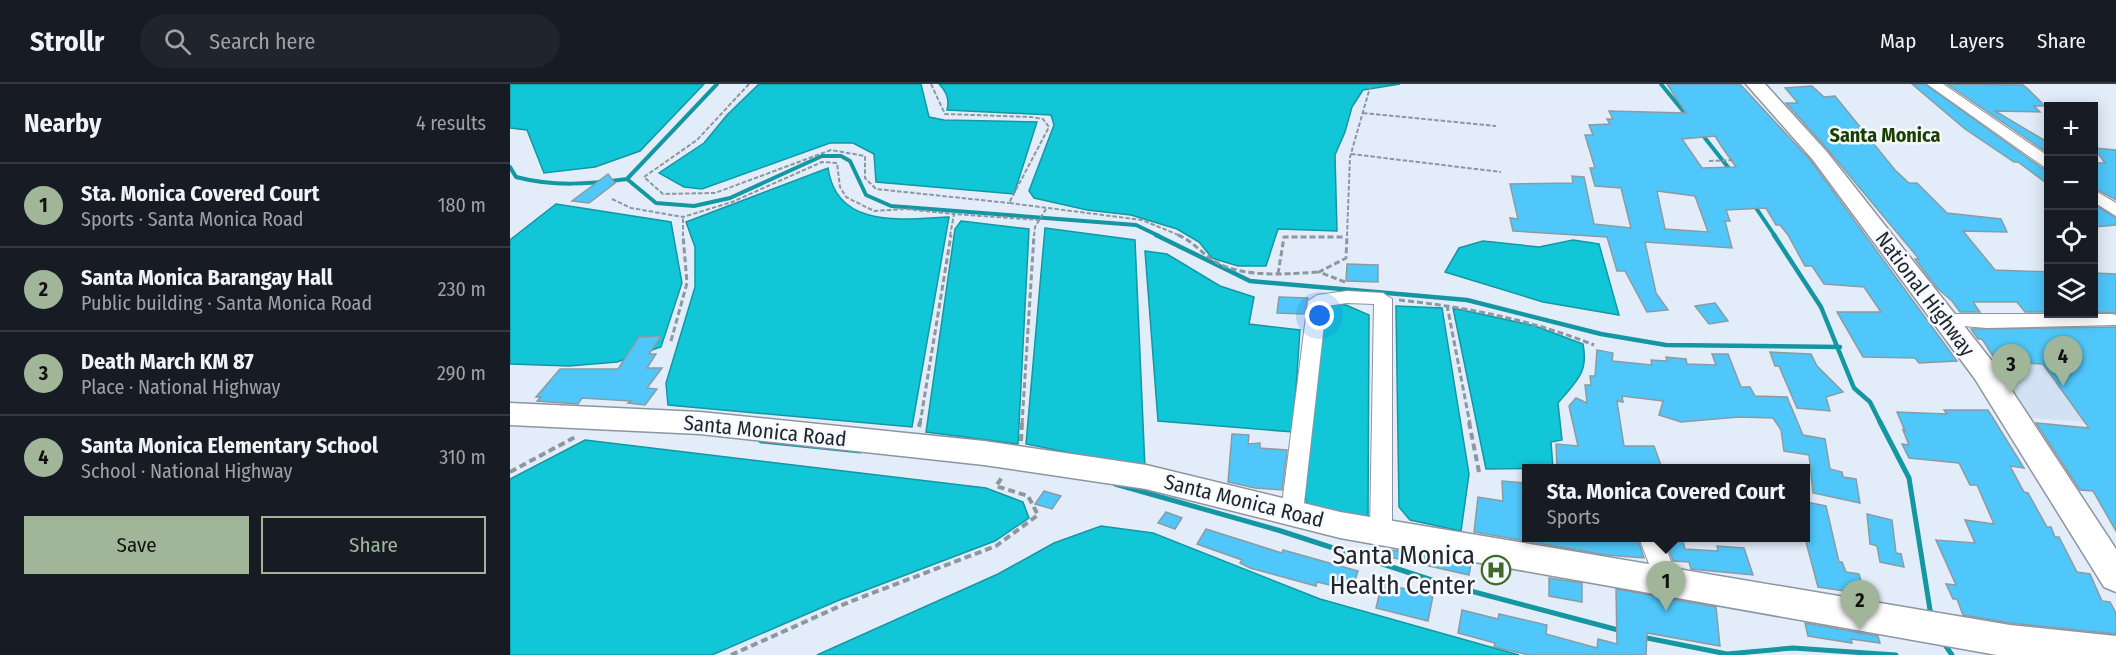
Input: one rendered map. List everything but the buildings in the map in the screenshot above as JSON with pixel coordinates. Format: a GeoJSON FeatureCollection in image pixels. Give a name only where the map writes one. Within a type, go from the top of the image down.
{"type":"FeatureCollection","features":[{"type":"Feature","properties":{"kind":"street","name":"National Highway"},"geometry":{"type":"LineString","coordinates":[[1755,84],[1820,156],[1985,372],[2116,577]]}},
{"type":"Feature","properties":{"kind":"street"},"geometry":{"type":"LineString","coordinates":[[1934,84],[2044,161]]}},
{"type":"Feature","properties":{"kind":"street"},"geometry":{"type":"LineString","coordinates":[[2098,198],[2116,211]]}},
{"type":"Feature","properties":{"kind":"street"},"geometry":{"type":"LineString","coordinates":[[1292,512],[1317,301],[1347,297],[1383,299],[1381,532]]}},
{"type":"Feature","properties":{"kind":"street"},"geometry":{"type":"LineString","coordinates":[[1946,320],[1978,322],[2031,319],[2112,320]]}},
{"type":"Feature","properties":{"kind":"street","name":"Santa Monica Road"},"geometry":{"type":"LineString","coordinates":[[510,414],[700,423],[916,446],[1010,468],[1146,477],[1381,532],[1936,627],[2116,653]]}},
{"type":"Feature","properties":{"kind":"street"},"geometry":{"type":"LineString","coordinates":[[1653,542],[1665,580]]}},
{"type":"Feature","properties":{"kind":"path"},"geometry":{"type":"LineString","coordinates":[[749,84],[697,140],[644,177],[663,194],[715,193],[831,150],[864,156],[865,178],[876,189],[1142,220],[1188,239],[1217,263],[1241,270],[1278,274],[1320,272],[1346,258],[1345,237],[1351,154],[1371,84]]}},
{"type":"Feature","properties":{"kind":"path"},"geometry":{"type":"LineString","coordinates":[[931,84],[945,114],[1031,117],[1043,119],[1049,127],[1009,203]]}},
{"type":"Feature","properties":{"kind":"path"},"geometry":{"type":"LineString","coordinates":[[1363,113],[1496,126]]}},
{"type":"Feature","properties":{"kind":"path"},"geometry":{"type":"LineString","coordinates":[[1351,154],[1501,172]]}},
{"type":"Feature","properties":{"kind":"path"},"geometry":{"type":"LineString","coordinates":[[1709,161],[1734,160]]}},
{"type":"Feature","properties":{"kind":"path"},"geometry":{"type":"LineString","coordinates":[[612,199],[631,208],[683,218],[732,202],[822,162],[837,163],[840,187],[846,197],[874,211],[905,209],[1039,220]]}},
{"type":"Feature","properties":{"kind":"path"},"geometry":{"type":"LineString","coordinates":[[731,655],[849,602],[996,546],[1038,515],[1028,496],[996,486],[1010,468],[1035,227],[1046,209]]}},
{"type":"Feature","properties":{"kind":"path"},"geometry":{"type":"LineString","coordinates":[[916,446],[954,214]]}},
{"type":"Feature","properties":{"kind":"path"},"geometry":{"type":"LineString","coordinates":[[671,340],[687,289],[687,264],[681,237],[683,218]]}},
{"type":"Feature","properties":{"kind":"path"},"geometry":{"type":"LineString","coordinates":[[1278,274],[1284,237],[1345,237]]}},
{"type":"Feature","properties":{"kind":"path"},"geometry":{"type":"LineString","coordinates":[[1320,272],[1348,284]]}},
{"type":"Feature","properties":{"kind":"path"},"geometry":{"type":"LineString","coordinates":[[1383,299],[1447,305],[1554,328],[1594,345]]}},
{"type":"Feature","properties":{"kind":"path"},"geometry":{"type":"LineString","coordinates":[[1447,305],[1479,472]]}},
{"type":"Feature","properties":{"kind":"path"},"geometry":{"type":"LineString","coordinates":[[510,472],[579,435]]}},
{"type":"Feature","properties":{"kind":"shaded area"},"geometry":{"type":"Polygon","coordinates":[[[1986,349],[2036,352],[2116,424],[2029,418],[1986,349]]]}},
{"type":"Feature","properties":{"kind":"water"},"geometry":{"type":"Polygon","coordinates":[[[510,84],[704,84],[640,151],[595,167],[544,173],[527,130],[510,128],[510,84]]]}},
{"type":"Feature","properties":{"kind":"water"},"geometry":{"type":"Polygon","coordinates":[[[759,84],[921,84],[929,117],[944,120],[1037,122],[1014,194],[876,182],[874,154],[853,143],[830,143],[702,189],[684,187],[659,173],[704,143],[727,115],[759,84]]]}},
{"type":"Feature","properties":{"kind":"water"},"geometry":{"type":"Polygon","coordinates":[[[939,84],[1400,84],[1363,90],[1352,107],[1335,155],[1337,231],[1278,229],[1266,266],[1238,266],[1212,258],[1199,242],[1177,229],[1131,215],[1087,210],[1034,198],[1029,191],[1054,125],[1051,115],[947,110],[947,96],[939,84]]]}},
{"type":"Feature","properties":{"kind":"water"},"geometry":{"type":"Polygon","coordinates":[[[828,168],[834,188],[844,202],[858,211],[893,219],[949,217],[912,427],[668,405],[666,383],[695,287],[695,247],[686,222],[828,168]]]}},
{"type":"Feature","properties":{"kind":"water"},"geometry":{"type":"Polygon","coordinates":[[[556,204],[671,222],[682,283],[661,347],[617,362],[569,366],[510,364],[510,240],[556,204]]]}},
{"type":"Feature","properties":{"kind":"water"},"geometry":{"type":"Polygon","coordinates":[[[961,221],[1029,229],[1018,444],[926,432],[955,229],[961,221]]]}},
{"type":"Feature","properties":{"kind":"water"},"geometry":{"type":"Polygon","coordinates":[[[1045,228],[1135,240],[1145,468],[1026,444],[1045,228]]]}},
{"type":"Feature","properties":{"kind":"water"},"geometry":{"type":"Polygon","coordinates":[[[1573,240],[1599,244],[1619,315],[1543,302],[1445,272],[1459,248],[1483,241],[1539,247],[1573,240]]]}},
{"type":"Feature","properties":{"kind":"water"},"geometry":{"type":"Polygon","coordinates":[[[1145,251],[1167,254],[1220,286],[1254,297],[1249,324],[1300,330],[1293,432],[1158,421],[1145,251]]]}},
{"type":"Feature","properties":{"kind":"water"},"geometry":{"type":"Polygon","coordinates":[[[1320,302],[1346,305],[1369,315],[1368,520],[1309,508],[1304,495],[1320,302]]]}},
{"type":"Feature","properties":{"kind":"water"},"geometry":{"type":"Polygon","coordinates":[[[1396,306],[1442,308],[1469,474],[1461,531],[1410,520],[1399,507],[1396,306]]]}},
{"type":"Feature","properties":{"kind":"water"},"geometry":{"type":"Polygon","coordinates":[[[1453,308],[1535,326],[1583,344],[1582,370],[1575,383],[1558,403],[1562,440],[1551,442],[1553,464],[1522,464],[1522,468],[1486,469],[1453,308]]]}},
{"type":"Feature","properties":{"kind":"water"},"geometry":{"type":"Polygon","coordinates":[[[585,440],[986,488],[1023,502],[1029,518],[995,541],[837,601],[712,655],[510,655],[510,479],[585,440]]]}},
{"type":"Feature","properties":{"kind":"water"},"geometry":{"type":"Polygon","coordinates":[[[1101,526],[1153,533],[1320,599],[1519,655],[817,655],[998,574],[1054,543],[1101,526]]]}},
{"type":"Feature","properties":{"kind":"waterway"},"geometry":{"type":"LineString","coordinates":[[627,179],[717,84]]}},
{"type":"Feature","properties":{"kind":"waterway"},"geometry":{"type":"LineString","coordinates":[[1661,84],[1688,117]]}},
{"type":"Feature","properties":{"kind":"waterway"},"geometry":{"type":"LineString","coordinates":[[1701,133],[1731,171]]}},
{"type":"Feature","properties":{"kind":"waterway"},"geometry":{"type":"LineString","coordinates":[[627,179],[656,203],[694,206],[730,198],[822,156],[841,156],[850,161],[866,195],[891,206],[1136,225],[1159,236]]}},
{"type":"Feature","properties":{"kind":"waterway"},"geometry":{"type":"LineString","coordinates":[[510,167],[516,177],[544,182],[585,183],[627,179]]}},
{"type":"Feature","properties":{"kind":"waterway"},"geometry":{"type":"LineString","coordinates":[[1754,205],[1775,236]]}},
{"type":"Feature","properties":{"kind":"waterway"},"geometry":{"type":"LineString","coordinates":[[1156,235],[1250,281],[1467,300],[1601,334],[1666,345],[1837,347]]}},
{"type":"Feature","properties":{"kind":"waterway"},"geometry":{"type":"LineString","coordinates":[[1774,235],[1821,307],[1837,347]]}},
{"type":"Feature","properties":{"kind":"waterway"},"geometry":{"type":"LineString","coordinates":[[1837,347],[1854,388],[1870,402],[1880,422]]}},
{"type":"Feature","properties":{"kind":"waterway"},"geometry":{"type":"LineString","coordinates":[[1880,422],[1909,478],[1931,616]]}},
{"type":"Feature","properties":{"kind":"waterway"},"geometry":{"type":"LineString","coordinates":[[761,441],[860,451]]}},
{"type":"Feature","properties":{"kind":"waterway"},"geometry":{"type":"LineString","coordinates":[[1115,484],[1281,531],[1444,584],[1622,631]]}},
{"type":"Feature","properties":{"kind":"waterway"},"geometry":{"type":"LineString","coordinates":[[1642,637],[1727,654],[1793,648],[1896,655]]}},
{"type":"Feature","properties":{"kind":"waterway"},"geometry":{"type":"LineString","coordinates":[[1943,642],[1952,655]]}},
{"type":"Feature","properties":{"kind":"place","name":"Santa Monica Elementary School"},"geometry":{"type":"Point","coordinates":[2063,386]}},
{"type":"Feature","properties":{"kind":"place","name":"Death March KM 87"},"geometry":{"type":"Point","coordinates":[2011,394]}},
{"type":"Feature","properties":{"kind":"place","name":"Santa Monica Health Center"},"geometry":{"type":"Point","coordinates":[1496,570]}},
{"type":"Feature","properties":{"kind":"place","name":"Sta. Monica Covered Court"},"geometry":{"type":"Point","coordinates":[1666,611]}},
{"type":"Feature","properties":{"kind":"place","name":"Santa Monica Barangay Hall"},"geometry":{"type":"Point","coordinates":[1860,630]}},
{"type":"Feature","properties":{"kind":"district","name":"Santa Monica"},"geometry":{"type":"Point","coordinates":[1885,135]}}]}
